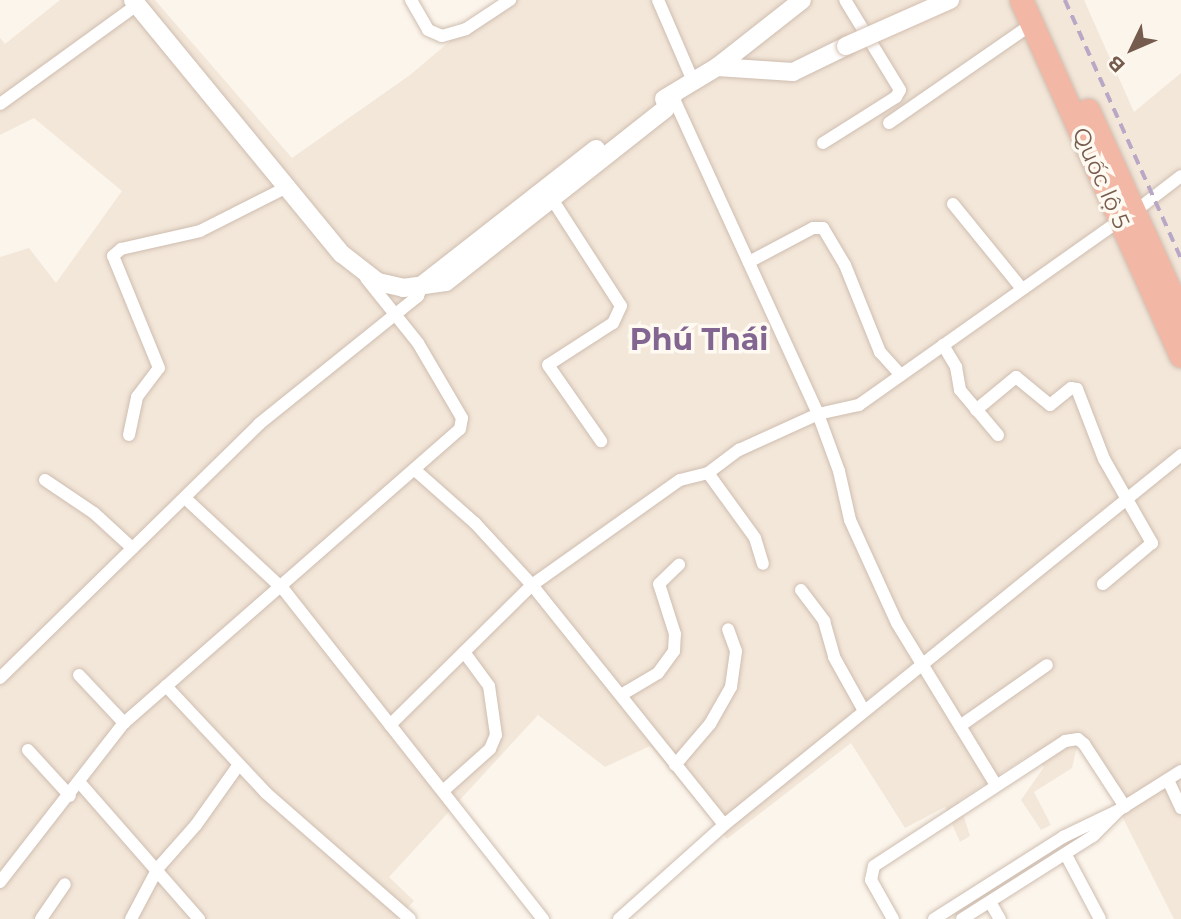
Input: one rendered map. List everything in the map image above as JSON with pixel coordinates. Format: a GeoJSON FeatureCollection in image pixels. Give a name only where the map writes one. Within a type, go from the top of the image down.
{"type":"FeatureCollection","features":[{"type":"Feature","properties":{"kind":"highway","name":"Quốc lộ 5"},"geometry":{"type":"LineString","coordinates":[[1021,0],[1127,216],[1181,315]]}},
{"type":"Feature","properties":{"kind":"highway","name":"Quốc lộ 5"},"geometry":{"type":"LineString","coordinates":[[1038,0],[1181,356]]}},
{"type":"Feature","properties":{"kind":"street"},"geometry":{"type":"LineString","coordinates":[[411,0],[428,30],[442,36],[466,29],[510,0]]}},
{"type":"Feature","properties":{"kind":"street"},"geometry":{"type":"LineString","coordinates":[[658,0],[694,83]]}},
{"type":"Feature","properties":{"kind":"street"},"geometry":{"type":"LineString","coordinates":[[0,678],[259,424],[418,296],[422,285],[660,100],[673,97],[717,67],[802,0]]}},
{"type":"Feature","properties":{"kind":"street"},"geometry":{"type":"LineString","coordinates":[[823,143],[896,97],[900,90],[845,0]]}},
{"type":"Feature","properties":{"kind":"street"},"geometry":{"type":"LineString","coordinates":[[717,67],[793,72],[950,0]]}},
{"type":"Feature","properties":{"kind":"street"},"geometry":{"type":"LineString","coordinates":[[0,104],[135,2],[287,187],[397,313],[462,418],[460,429],[415,470],[124,723],[70,796],[0,882]]}},
{"type":"Feature","properties":{"kind":"street"},"geometry":{"type":"LineString","coordinates":[[890,123],[1032,24]]}},
{"type":"Feature","properties":{"kind":"street"},"geometry":{"type":"LineString","coordinates":[[754,36],[751,53],[768,72]]}},
{"type":"Feature","properties":{"kind":"street"},"geometry":{"type":"LineString","coordinates":[[358,269],[378,282],[403,288],[446,282],[665,109],[673,97]]}},
{"type":"Feature","properties":{"kind":"street"},"geometry":{"type":"LineString","coordinates":[[673,97],[818,414],[839,471],[850,520],[897,623],[996,785]]}},
{"type":"Feature","properties":{"kind":"street"},"geometry":{"type":"LineString","coordinates":[[390,725],[531,585],[680,480],[708,473],[739,450],[818,414],[859,405],[1181,176]]}},
{"type":"Feature","properties":{"kind":"street"},"geometry":{"type":"LineString","coordinates":[[129,435],[137,397],[159,368],[113,256],[121,249],[200,231],[287,187]]}},
{"type":"Feature","properties":{"kind":"street"},"geometry":{"type":"LineString","coordinates":[[552,199],[621,306],[613,323],[548,365],[601,441]]}},
{"type":"Feature","properties":{"kind":"street"},"geometry":{"type":"LineString","coordinates":[[953,204],[1022,289]]}},
{"type":"Feature","properties":{"kind":"street"},"geometry":{"type":"LineString","coordinates":[[749,262],[813,228],[822,228],[845,264],[880,352],[901,375]]}},
{"type":"Feature","properties":{"kind":"street"},"geometry":{"type":"LineString","coordinates":[[943,345],[956,366],[958,386],[998,435]]}},
{"type":"Feature","properties":{"kind":"street"},"geometry":{"type":"LineString","coordinates":[[976,410],[1017,377],[1050,405],[1075,388],[1104,459],[1152,545],[1103,584]]}},
{"type":"Feature","properties":{"kind":"street"},"geometry":{"type":"LineString","coordinates":[[619,919],[724,825],[1181,455]]}},
{"type":"Feature","properties":{"kind":"street"},"geometry":{"type":"LineString","coordinates":[[415,470],[475,523],[531,585],[724,825]]}},
{"type":"Feature","properties":{"kind":"street"},"geometry":{"type":"LineString","coordinates":[[708,473],[755,538],[763,564]]}},
{"type":"Feature","properties":{"kind":"street"},"geometry":{"type":"LineString","coordinates":[[45,480],[94,513],[132,548]]}},
{"type":"Feature","properties":{"kind":"street"},"geometry":{"type":"LineString","coordinates":[[184,498],[279,587],[543,919]]}},
{"type":"Feature","properties":{"kind":"street"},"geometry":{"type":"LineString","coordinates":[[621,695],[658,673],[674,651],[674,634],[659,584],[679,565]]}},
{"type":"Feature","properties":{"kind":"street"},"geometry":{"type":"LineString","coordinates":[[801,590],[824,621],[834,657],[864,711]]}},
{"type":"Feature","properties":{"kind":"street"},"geometry":{"type":"LineString","coordinates":[[675,765],[726,698],[736,666],[728,629]]}},
{"type":"Feature","properties":{"kind":"street"},"geometry":{"type":"LineString","coordinates":[[443,791],[490,749],[496,735],[489,686],[464,652]]}},
{"type":"Feature","properties":{"kind":"street"},"geometry":{"type":"LineString","coordinates":[[960,726],[1047,665]]}},
{"type":"Feature","properties":{"kind":"street"},"geometry":{"type":"LineString","coordinates":[[79,675],[124,723]]}},
{"type":"Feature","properties":{"kind":"street"},"geometry":{"type":"LineString","coordinates":[[166,686],[238,766],[410,919]]}},
{"type":"Feature","properties":{"kind":"street"},"geometry":{"type":"LineString","coordinates":[[893,919],[871,880],[874,866],[1059,744],[1077,739],[1122,808]]}},
{"type":"Feature","properties":{"kind":"street"},"geometry":{"type":"LineString","coordinates":[[28,750],[70,796]]}},
{"type":"Feature","properties":{"kind":"street"},"geometry":{"type":"LineString","coordinates":[[131,919],[158,868],[197,825],[238,766]]}},
{"type":"Feature","properties":{"kind":"street"},"geometry":{"type":"LineString","coordinates":[[934,919],[1074,830],[1122,808],[1181,771]]}},
{"type":"Feature","properties":{"kind":"street"},"geometry":{"type":"LineString","coordinates":[[1167,780],[1181,808]]}},
{"type":"Feature","properties":{"kind":"street"},"geometry":{"type":"LineString","coordinates":[[80,783],[158,868],[200,919]]}},
{"type":"Feature","properties":{"kind":"street"},"geometry":{"type":"LineString","coordinates":[[962,919],[1066,855],[1093,836],[1122,808]]}},
{"type":"Feature","properties":{"kind":"street"},"geometry":{"type":"LineString","coordinates":[[1066,855],[1100,919]]}},
{"type":"Feature","properties":{"kind":"street"},"geometry":{"type":"LineString","coordinates":[[41,919],[65,884]]}},
{"type":"Feature","properties":{"kind":"street"},"geometry":{"type":"LineString","coordinates":[[990,902],[1000,919]]}},
{"type":"Feature","properties":{"kind":"shaded area"},"geometry":{"type":"Polygon","coordinates":[[[60,0],[155,0],[292,158],[410,75],[499,0],[1084,0],[1134,112],[1181,73],[1181,919],[1174,919],[1080,733],[1072,768],[1034,792],[1051,825],[1041,830],[1021,800],[1044,767],[1034,752],[959,801],[970,836],[960,842],[945,807],[905,828],[851,743],[727,839],[650,746],[605,767],[538,715],[389,877],[414,901],[397,919],[0,919],[0,257],[29,248],[56,283],[122,191],[34,118],[0,135],[0,38],[5,44],[60,0]]]}},
{"type":"Feature","properties":{"kind":"railway"},"geometry":{"type":"LineString","coordinates":[[1065,0],[1181,258]]}},
{"type":"Feature","properties":{"kind":"district","name":"Phú Thái"},"geometry":{"type":"Point","coordinates":[699,340]}}]}
